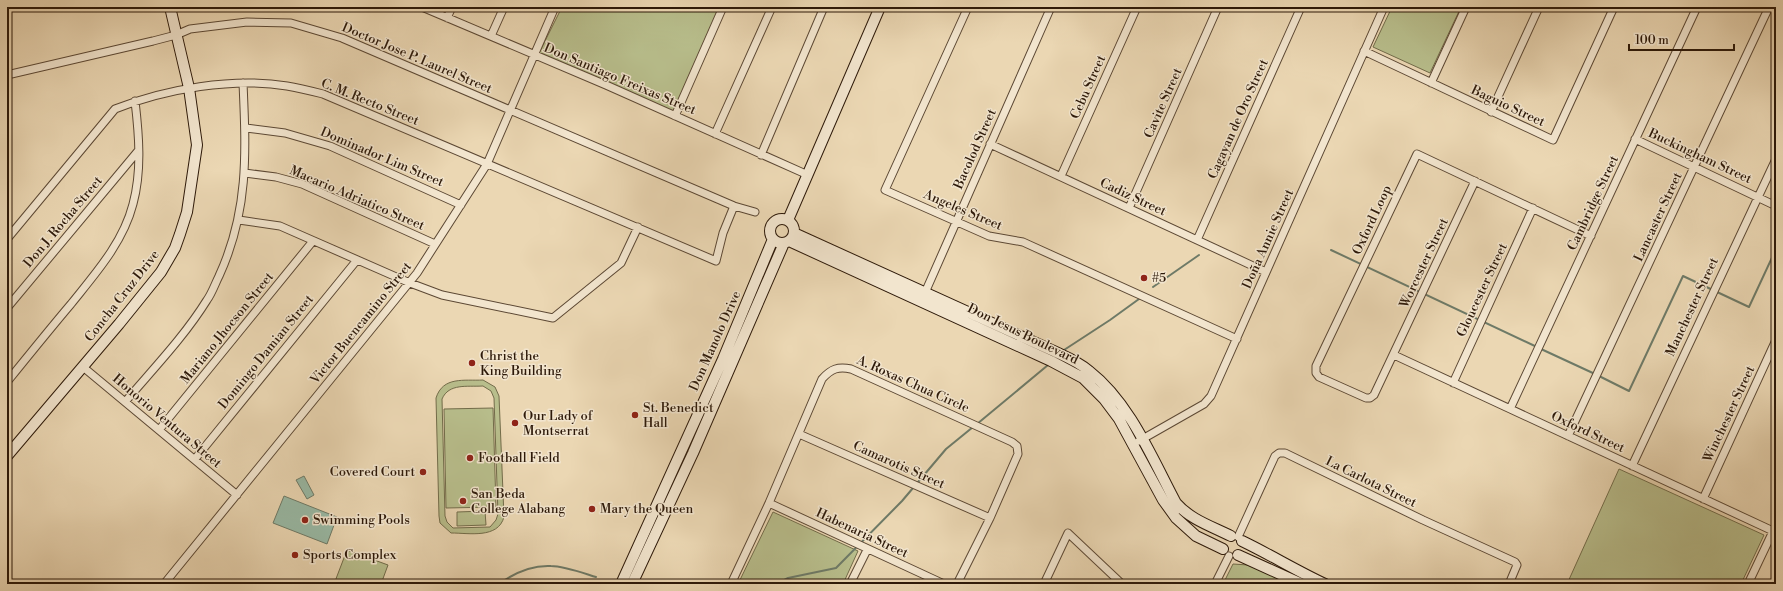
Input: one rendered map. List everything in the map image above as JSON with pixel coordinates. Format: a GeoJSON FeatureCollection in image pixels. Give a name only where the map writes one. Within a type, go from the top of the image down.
{"type":"FeatureCollection","features":[{"type":"Feature","properties":{"kind":"street","name":"Concha Cruz Drive"},"geometry":{"type":"LineString","coordinates":[[7,456],[161,272],[178,241],[187,212],[197,145],[189,88],[170,7]]}},
{"type":"Feature","properties":{"kind":"street","name":"Don Santiago Freixas Street"},"geometry":{"type":"LineString","coordinates":[[422,7],[675,116],[761,155],[808,174]]}},
{"type":"Feature","properties":{"kind":"street"},"geometry":{"type":"LineString","coordinates":[[447,18],[452,7]]}},
{"type":"Feature","properties":{"kind":"street"},"geometry":{"type":"LineString","coordinates":[[491,36],[504,7]]}},
{"type":"Feature","properties":{"kind":"street","name":"Victor Buencamino Street"},"geometry":{"type":"LineString","coordinates":[[164,584],[410,283],[487,164],[556,7]]}},
{"type":"Feature","properties":{"kind":"street"},"geometry":{"type":"LineString","coordinates":[[675,116],[723,7]]}},
{"type":"Feature","properties":{"kind":"street"},"geometry":{"type":"LineString","coordinates":[[715,134],[772,7]]}},
{"type":"Feature","properties":{"kind":"street"},"geometry":{"type":"LineString","coordinates":[[761,155],[824,7]]}},
{"type":"Feature","properties":{"kind":"street"},"geometry":{"type":"LineString","coordinates":[[788,220],[880,7]]}},
{"type":"Feature","properties":{"kind":"street","name":"Angeles Street"},"geometry":{"type":"LineString","coordinates":[[968,7],[885,190],[996,239],[1011,239],[1023,242],[1236,339]]}},
{"type":"Feature","properties":{"kind":"street","name":"Bacolod Street"},"geometry":{"type":"LineString","coordinates":[[923,297],[1051,7]]}},
{"type":"Feature","properties":{"kind":"street","name":"Cebu Street"},"geometry":{"type":"LineString","coordinates":[[1061,176],[1137,7]]}},
{"type":"Feature","properties":{"kind":"street","name":"Cavite Street"},"geometry":{"type":"LineString","coordinates":[[1129,208],[1218,7]]}},
{"type":"Feature","properties":{"kind":"street","name":"Cagayan de Oro Street"},"geometry":{"type":"LineString","coordinates":[[1197,240],[1301,7]]}},
{"type":"Feature","properties":{"kind":"street","name":"Doña Annie Street"},"geometry":{"type":"LineString","coordinates":[[1137,442],[1208,400],[1384,7]]}},
{"type":"Feature","properties":{"kind":"street"},"geometry":{"type":"LineString","coordinates":[[1431,83],[1466,7]]}},
{"type":"Feature","properties":{"kind":"street"},"geometry":{"type":"LineString","coordinates":[[1491,112],[1540,7]]}},
{"type":"Feature","properties":{"kind":"street","name":"Baguio Street"},"geometry":{"type":"LineString","coordinates":[[1364,52],[1553,140],[1614,7]]}},
{"type":"Feature","properties":{"kind":"street","name":"Cambridge Street"},"geometry":{"type":"LineString","coordinates":[[1510,409],[1697,7]]}},
{"type":"Feature","properties":{"kind":"street","name":"Lancaster Street"},"geometry":{"type":"LineString","coordinates":[[1568,436],[1769,7]]}},
{"type":"Feature","properties":{"kind":"street","name":"Doctor Jose P. Laurel Street"},"geometry":{"type":"LineString","coordinates":[[7,75],[176,35],[190,29],[247,22],[291,23],[342,38],[734,206],[755,212]]}},
{"type":"Feature","properties":{"kind":"street"},"geometry":{"type":"LineString","coordinates":[[125,402],[179,338],[208,300],[225,263],[239,220],[245,173],[246,128],[243,82]]}},
{"type":"Feature","properties":{"kind":"street","name":"C. M. Recto Street"},"geometry":{"type":"LineString","coordinates":[[7,239],[115,109],[135,101],[189,88],[243,82],[287,86],[323,94],[716,261],[723,233],[734,206]]}},
{"type":"Feature","properties":{"kind":"street"},"geometry":{"type":"LineString","coordinates":[[7,382],[106,261],[122,233],[133,206],[138,184],[139,130],[135,101]]}},
{"type":"Feature","properties":{"kind":"street","name":"Dominador Lim Street"},"geometry":{"type":"LineString","coordinates":[[246,128],[285,132],[330,146],[461,205]]}},
{"type":"Feature","properties":{"kind":"street","name":"Buckingham Street"},"geometry":{"type":"LineString","coordinates":[[1636,139],[1776,206]]}},
{"type":"Feature","properties":{"kind":"street","name":"Cadiz Street"},"geometry":{"type":"LineString","coordinates":[[990,144],[1266,272]]}},
{"type":"Feature","properties":{"kind":"street","name":"Don J. Rocha Street"},"geometry":{"type":"LineString","coordinates":[[7,308],[138,151]]}},
{"type":"Feature","properties":{"kind":"street","name":"Oxford Loop"},"geometry":{"type":"LineString","coordinates":[[1394,355],[1374,394],[1370,398],[1366,398],[1319,377],[1316,373],[1316,366],[1417,154],[1591,236]]}},
{"type":"Feature","properties":{"kind":"street","name":"Manchester Street"},"geometry":{"type":"LineString","coordinates":[[1632,466],[1776,159]]}},
{"type":"Feature","properties":{"kind":"street","name":"Macario Adriatico Street"},"geometry":{"type":"LineString","coordinates":[[245,173],[276,177],[302,184],[435,244]]}},
{"type":"Feature","properties":{"kind":"street","name":"Worcester Street"},"geometry":{"type":"LineString","coordinates":[[1394,355],[1475,181]]}},
{"type":"Feature","properties":{"kind":"street","name":"Gloucester Street"},"geometry":{"type":"LineString","coordinates":[[1453,382],[1533,208]]}},
{"type":"Feature","properties":{"kind":"street"},"geometry":{"type":"LineString","coordinates":[[782,219],[788,220],[792,223],[789,239],[778,242],[773,239],[770,233],[771,226],[775,221],[782,219]]}},
{"type":"Feature","properties":{"kind":"street"},"geometry":{"type":"LineString","coordinates":[[239,220],[280,226],[410,283],[442,295],[553,318],[621,264],[638,227]]}},
{"type":"Feature","properties":{"kind":"street","name":"Don Manolo Drive"},"geometry":{"type":"LineString","coordinates":[[632,584],[699,410],[723,359],[773,239]]}},
{"type":"Feature","properties":{"kind":"street","name":"Don Manolo Drive"},"geometry":{"type":"LineString","coordinates":[[621,584],[710,415],[789,239]]}},
{"type":"Feature","properties":{"kind":"street","name":"Don Jesus Boulevard"},"geometry":{"type":"LineString","coordinates":[[789,239],[923,297],[1051,360],[1083,378],[1104,399],[1119,418],[1137,442],[1176,503],[1191,518],[1237,538],[1279,559],[1284,570],[1302,584]]}},
{"type":"Feature","properties":{"kind":"street","name":"Mariano Jhocson Street"},"geometry":{"type":"LineString","coordinates":[[159,430],[312,241]]}},
{"type":"Feature","properties":{"kind":"street","name":"Domingo Damian Street"},"geometry":{"type":"LineString","coordinates":[[194,459],[357,260]]}},
{"type":"Feature","properties":{"kind":"street","name":"Winchester Street"},"geometry":{"type":"LineString","coordinates":[[1703,499],[1776,340]]}},
{"type":"Feature","properties":{"kind":"street","name":"Oxford Street"},"geometry":{"type":"LineString","coordinates":[[1394,355],[1703,499],[1774,528]]}},
{"type":"Feature","properties":{"kind":"street","name":"Honorio Ventura Street"},"geometry":{"type":"LineString","coordinates":[[83,367],[237,495]]}},
{"type":"Feature","properties":{"kind":"street","name":"A. Roxas Chua Circle"},"geometry":{"type":"LineString","coordinates":[[731,584],[769,503],[822,379],[829,372],[837,368],[851,369],[1012,442],[1017,446],[1018,454],[990,518],[957,584]]}},
{"type":"Feature","properties":{"kind":"street"},"geometry":{"type":"LineString","coordinates":[[699,410],[710,415]]}},
{"type":"Feature","properties":{"kind":"street","name":"Camarotis Street"},"geometry":{"type":"LineString","coordinates":[[799,434],[990,518]]}},
{"type":"Feature","properties":{"kind":"street","name":"Don Jesus Boulevard"},"geometry":{"type":"LineString","coordinates":[[1137,442],[1170,511],[1196,536],[1276,573],[1284,570],[1325,584]]}},
{"type":"Feature","properties":{"kind":"street","name":"La Carlota Street"},"geometry":{"type":"LineString","coordinates":[[1237,538],[1275,456],[1280,453],[1285,453],[1423,520],[1515,562],[1517,565],[1509,584]]}},
{"type":"Feature","properties":{"kind":"street","name":"Habenaria Street"},"geometry":{"type":"LineString","coordinates":[[769,503],[944,584]]}},
{"type":"Feature","properties":{"kind":"street"},"geometry":{"type":"LineString","coordinates":[[1185,527],[1191,518]]}},
{"type":"Feature","properties":{"kind":"street"},"geometry":{"type":"LineString","coordinates":[[1748,584],[1774,528]]}},
{"type":"Feature","properties":{"kind":"street"},"geometry":{"type":"LineString","coordinates":[[1044,584],[1068,534],[1122,584]]}},
{"type":"Feature","properties":{"kind":"street"},"geometry":{"type":"LineString","coordinates":[[1215,584],[1230,553],[1243,548],[1237,538],[1224,541],[1230,553]]}},
{"type":"Feature","properties":{"kind":"street"},"geometry":{"type":"LineString","coordinates":[[850,584],[862,547]]}},
{"type":"Feature","properties":{"kind":"shaded area"},"geometry":{"type":"Polygon","coordinates":[[[562,7],[719,7],[675,114],[539,53],[562,7]]]}},
{"type":"Feature","properties":{"kind":"shaded area"},"geometry":{"type":"Polygon","coordinates":[[[1392,7],[1461,7],[1430,73],[1373,47],[1392,7]]]}},
{"type":"Feature","properties":{"kind":"shaded area"},"geometry":{"type":"Polygon","coordinates":[[[462,380],[483,380],[495,387],[499,396],[504,517],[501,524],[496,529],[489,532],[474,534],[451,533],[440,523],[439,516],[436,398],[439,391],[449,383],[462,380]],[[465,386],[449,390],[442,399],[445,516],[447,522],[453,528],[490,527],[496,520],[498,514],[494,398],[491,391],[483,386],[465,386]]]}},
{"type":"Feature","properties":{"kind":"shaded area","name":"Football Field"},"geometry":{"type":"Polygon","coordinates":[[[493,408],[496,507],[446,508],[444,409],[493,408]]]}},
{"type":"Feature","properties":{"kind":"shaded area"},"geometry":{"type":"Polygon","coordinates":[[[1619,469],[1764,535],[1741,584],[1567,584],[1619,469]]]}},
{"type":"Feature","properties":{"kind":"shaded area"},"geometry":{"type":"Polygon","coordinates":[[[304,476],[314,495],[307,499],[296,480],[304,476]]]}},
{"type":"Feature","properties":{"kind":"shaded area","name":"Swimming Pools"},"geometry":{"type":"Polygon","coordinates":[[[284,496],[337,517],[327,544],[273,523],[284,496]]]}},
{"type":"Feature","properties":{"kind":"shaded area"},"geometry":{"type":"Polygon","coordinates":[[[485,511],[486,525],[457,526],[457,512],[485,511]]]}},
{"type":"Feature","properties":{"kind":"shaded area"},"geometry":{"type":"Polygon","coordinates":[[[773,512],[858,551],[843,584],[738,584],[773,512]]]}},
{"type":"Feature","properties":{"kind":"shaded area"},"geometry":{"type":"Polygon","coordinates":[[[347,550],[388,565],[381,584],[334,584],[347,550]]]}},
{"type":"Feature","properties":{"kind":"shaded area"},"geometry":{"type":"Polygon","coordinates":[[[1233,564],[1248,565],[1291,584],[1223,584],[1233,564]]]}},
{"type":"Feature","properties":{"kind":"waterway"},"geometry":{"type":"LineString","coordinates":[[1599,376],[1629,391],[1683,276],[1749,307],[1776,249]]}},
{"type":"Feature","properties":{"kind":"waterway"},"geometry":{"type":"LineString","coordinates":[[1331,250],[1537,347]]}},
{"type":"Feature","properties":{"kind":"waterway"},"geometry":{"type":"LineString","coordinates":[[1153,287],[1199,255]]}},
{"type":"Feature","properties":{"kind":"waterway"},"geometry":{"type":"LineString","coordinates":[[1064,350],[1139,299]]}},
{"type":"Feature","properties":{"kind":"waterway"},"geometry":{"type":"LineString","coordinates":[[1541,349],[1595,374]]}},
{"type":"Feature","properties":{"kind":"waterway"},"geometry":{"type":"LineString","coordinates":[[977,424],[1048,365]]}},
{"type":"Feature","properties":{"kind":"waterway"},"geometry":{"type":"LineString","coordinates":[[777,584],[788,578],[836,568],[902,501],[946,449],[973,427]]}},
{"type":"Feature","properties":{"kind":"waterway"},"geometry":{"type":"LineString","coordinates":[[499,584],[524,570],[544,566],[562,567],[596,577]]}},
{"type":"Feature","properties":{"kind":"place","name":"#5"},"geometry":{"type":"Point","coordinates":[1144,278]}},
{"type":"Feature","properties":{"kind":"place","name":"Christ the King Building"},"geometry":{"type":"Point","coordinates":[472,363]}},
{"type":"Feature","properties":{"kind":"place","name":"St. Benedict Hall"},"geometry":{"type":"Point","coordinates":[635,415]}},
{"type":"Feature","properties":{"kind":"place","name":"Our Lady of Montserrat"},"geometry":{"type":"Point","coordinates":[515,423]}},
{"type":"Feature","properties":{"kind":"place","name":"Football Field"},"geometry":{"type":"Point","coordinates":[470,458]}},
{"type":"Feature","properties":{"kind":"place","name":"Covered Court"},"geometry":{"type":"Point","coordinates":[423,472]}},
{"type":"Feature","properties":{"kind":"place","name":"San Beda College Alabang"},"geometry":{"type":"Point","coordinates":[463,501]}},
{"type":"Feature","properties":{"kind":"place","name":"Mary the Queen"},"geometry":{"type":"Point","coordinates":[592,509]}},
{"type":"Feature","properties":{"kind":"place","name":"Swimming Pools"},"geometry":{"type":"Point","coordinates":[305,520]}},
{"type":"Feature","properties":{"kind":"place","name":"Sports Complex"},"geometry":{"type":"Point","coordinates":[295,555]}}]}
